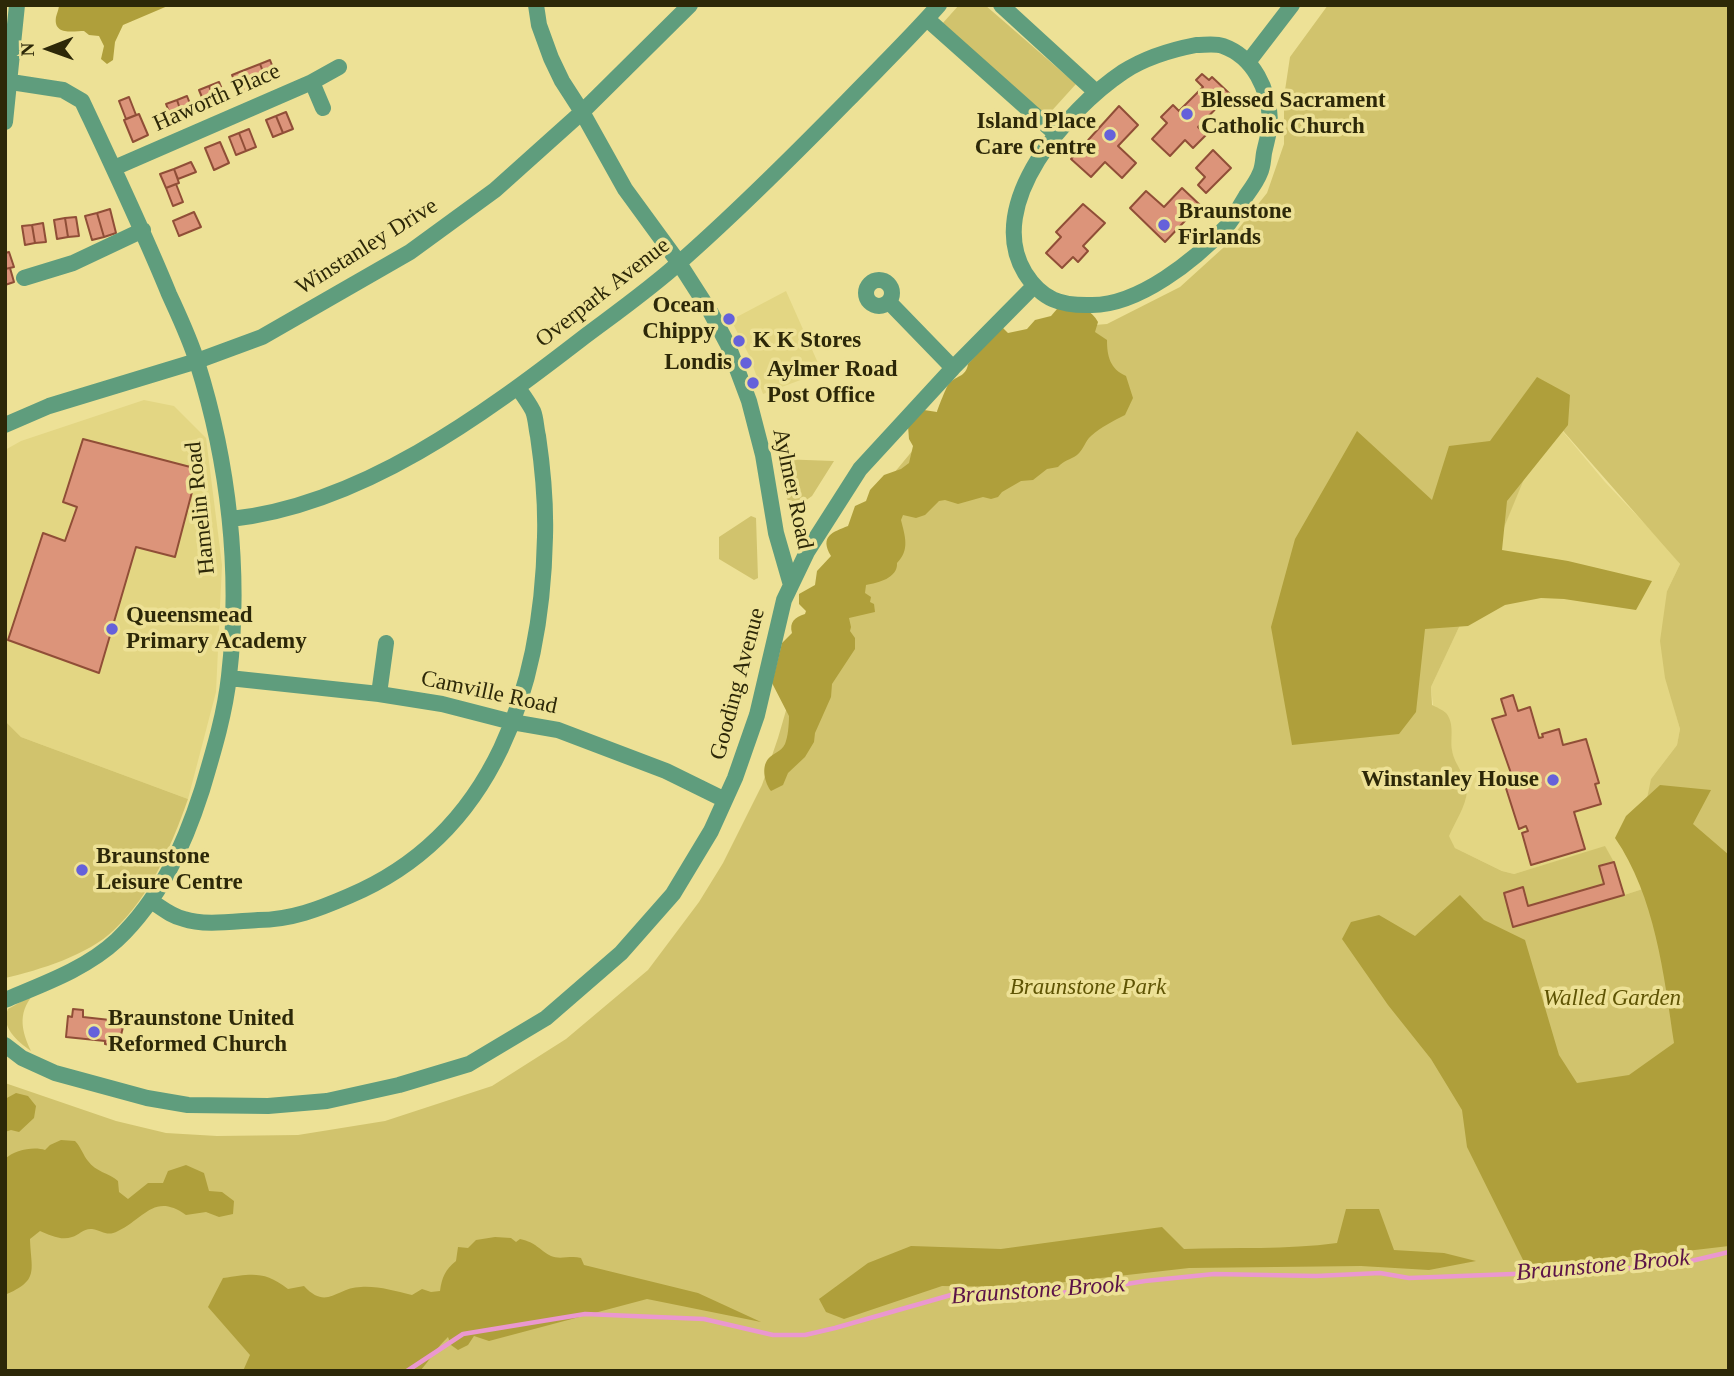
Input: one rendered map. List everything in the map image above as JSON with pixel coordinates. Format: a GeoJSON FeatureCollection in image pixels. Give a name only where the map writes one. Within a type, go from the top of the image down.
{"type":"FeatureCollection","features":[{"type":"Feature","properties":{"kind":"street"},"geometry":{"type":"LineString","coordinates":[[5,122],[17,5]]}},
{"type":"Feature","properties":{"kind":"street","name":"Aylmer Road"},"geometry":{"type":"LineString","coordinates":[[536,5],[539,24],[562,81],[625,189],[679,263],[728,345],[749,401],[763,455],[776,533],[791,585]]}},
{"type":"Feature","properties":{"kind":"street","name":"Winstanley Drive"},"geometry":{"type":"LineString","coordinates":[[5,425],[49,406],[197,361],[262,337],[410,252],[495,190],[582,112],[690,5]]}},
{"type":"Feature","properties":{"kind":"street","name":"Overpark Avenue"},"geometry":{"type":"LineString","coordinates":[[230,519],[262,516],[294,507],[376,473],[474,419],[518,388],[679,263],[804,145],[939,5]]}},
{"type":"Feature","properties":{"kind":"street"},"geometry":{"type":"LineString","coordinates":[[1001,5],[1096,92]]}},
{"type":"Feature","properties":{"kind":"street"},"geometry":{"type":"LineString","coordinates":[[1249,61],[1292,5]]}},
{"type":"Feature","properties":{"kind":"street"},"geometry":{"type":"LineString","coordinates":[[927,19],[1056,134]]}},
{"type":"Feature","properties":{"kind":"street"},"geometry":{"type":"LineString","coordinates":[[1196,45],[1220,45],[1249,61],[1264,86],[1270,122],[1260,174],[1227,226],[1182,267],[1139,293],[1099,305],[1072,305],[1055,301],[1034,286],[1014,247],[1013,220],[1023,186],[1056,134],[1096,92],[1125,71],[1161,52],[1196,45]]}},
{"type":"Feature","properties":{"kind":"street"},"geometry":{"type":"LineString","coordinates":[[312,82],[340,67]]}},
{"type":"Feature","properties":{"kind":"street","name":"Hamelin Road"},"geometry":{"type":"LineString","coordinates":[[5,1000],[55,979],[97,954],[114,942],[151,901],[177,855],[214,751],[229,678],[233,598],[230,519],[219,442],[197,361],[143,230],[82,101],[63,90],[11,82]]}},
{"type":"Feature","properties":{"kind":"street","name":"Haworth Place"},"geometry":{"type":"LineString","coordinates":[[114,168],[312,82],[323,108]]}},
{"type":"Feature","properties":{"kind":"street"},"geometry":{"type":"LineString","coordinates":[[24,278],[73,263],[143,230]]}},
{"type":"Feature","properties":{"kind":"street","name":"Gooding Avenue"},"geometry":{"type":"LineString","coordinates":[[5,1045],[22,1058],[55,1073],[106,1089],[188,1105],[268,1106],[327,1101],[399,1085],[468,1064],[546,1018],[621,953],[673,894],[711,831],[726,800],[757,715],[784,600],[807,552],[860,469],[953,368],[1034,286]]}},
{"type":"Feature","properties":{"kind":"street"},"geometry":{"type":"LineString","coordinates":[[889,302],[953,368]]}},
{"type":"Feature","properties":{"kind":"street"},"geometry":{"type":"LineString","coordinates":[[151,901],[170,914],[187,921],[265,920],[315,911],[373,886],[418,855],[457,818],[478,792],[495,763],[512,722],[529,666],[541,608],[546,508],[541,456],[533,412],[518,388]]}},
{"type":"Feature","properties":{"kind":"street"},"geometry":{"type":"LineString","coordinates":[[379,694],[386,643]]}},
{"type":"Feature","properties":{"kind":"street","name":"Camville Road"},"geometry":{"type":"LineString","coordinates":[[229,678],[379,694],[442,704],[512,722],[558,730],[666,771],[726,800]]}},
{"type":"Feature","properties":{"kind":"shaded area"},"geometry":{"type":"Polygon","coordinates":[[[59,5],[170,5],[123,25],[115,42],[113,60],[107,64],[101,59],[104,46],[99,36],[89,35],[84,31],[65,31],[58,27],[56,17],[59,5]]]}},
{"type":"Feature","properties":{"kind":"shaded area"},"geometry":{"type":"Polygon","coordinates":[[[786,291],[822,372],[763,394],[749,355],[731,320],[786,291]]]}},
{"type":"Feature","properties":{"kind":"shaded area"},"geometry":{"type":"Polygon","coordinates":[[[1069,304],[1086,309],[1096,318],[1098,322],[1095,332],[1107,340],[1110,361],[1116,370],[1126,376],[1133,398],[1125,415],[1107,424],[1089,438],[1077,455],[1058,467],[1047,469],[1033,480],[1021,481],[998,497],[983,497],[958,504],[939,501],[925,515],[916,518],[903,515],[901,520],[904,553],[891,576],[866,585],[865,593],[871,597],[870,602],[874,604],[875,612],[849,618],[855,649],[832,684],[831,697],[815,733],[814,742],[805,757],[788,773],[783,785],[771,791],[764,771],[768,759],[785,744],[789,716],[772,683],[782,643],[792,633],[794,620],[806,611],[799,604],[799,594],[815,585],[817,571],[831,556],[826,544],[827,539],[848,526],[855,506],[866,501],[870,490],[884,475],[909,463],[913,446],[909,439],[908,426],[924,410],[937,412],[948,385],[965,372],[968,364],[1002,327],[1008,333],[1027,329],[1035,320],[1051,316],[1057,309],[1069,304]]]}},
{"type":"Feature","properties":{"kind":"shaded area"},"geometry":{"type":"Polygon","coordinates":[[[1537,377],[1570,395],[1568,425],[1507,501],[1502,550],[1568,561],[1652,581],[1636,610],[1541,598],[1505,605],[1468,626],[1425,629],[1416,712],[1399,734],[1292,745],[1271,627],[1295,539],[1357,431],[1432,500],[1449,446],[1490,441],[1537,377]]]}},
{"type":"Feature","properties":{"kind":"shaded area","name":"Queensmead Primary Academy"},"geometry":{"type":"Polygon","coordinates":[[[144,400],[174,406],[206,438],[222,565],[216,692],[188,799],[21,737],[5,721],[5,450],[21,441],[144,400]]]}},
{"type":"Feature","properties":{"kind":"shaded area"},"geometry":{"type":"Polygon","coordinates":[[[1549,415],[1605,482],[1680,564],[1667,591],[1675,711],[1680,729],[1677,745],[1651,779],[1649,887],[1624,895],[1614,862],[1605,847],[1514,874],[1455,848],[1448,835],[1431,687],[1491,559],[1549,415]]]}},
{"type":"Feature","properties":{"kind":"shaded area"},"geometry":{"type":"Polygon","coordinates":[[[1660,785],[1711,790],[1693,824],[1729,855],[1729,1246],[1526,1266],[1467,1147],[1462,1110],[1431,1059],[1388,1005],[1342,939],[1351,922],[1379,915],[1415,936],[1460,895],[1484,920],[1525,940],[1559,1055],[1577,1083],[1629,1075],[1674,1043],[1649,910],[1629,861],[1615,838],[1626,816],[1660,785]]]}},
{"type":"Feature","properties":{"kind":"shaded area"},"geometry":{"type":"Polygon","coordinates":[[[16,1093],[28,1096],[36,1106],[34,1118],[19,1132],[5,1132],[5,1099],[16,1093]]]}},
{"type":"Feature","properties":{"kind":"shaded area"},"geometry":{"type":"Polygon","coordinates":[[[61,1140],[75,1141],[91,1165],[118,1181],[119,1192],[128,1199],[148,1183],[163,1183],[168,1171],[186,1165],[204,1173],[209,1191],[222,1192],[234,1201],[233,1214],[219,1217],[206,1212],[186,1215],[166,1206],[150,1210],[111,1234],[89,1229],[64,1238],[40,1231],[30,1239],[32,1267],[29,1279],[5,1295],[5,1159],[24,1150],[45,1150],[61,1140]]]}},
{"type":"Feature","properties":{"kind":"shaded area"},"geometry":{"type":"Polygon","coordinates":[[[1346,1209],[1379,1209],[1394,1250],[1444,1253],[1476,1261],[1429,1270],[1361,1266],[1189,1268],[1021,1287],[942,1286],[844,1319],[826,1312],[819,1299],[868,1263],[911,1246],[1001,1249],[1162,1227],[1184,1249],[1318,1245],[1337,1243],[1346,1209]]]}},
{"type":"Feature","properties":{"kind":"shaded area"},"geometry":{"type":"Polygon","coordinates":[[[511,1238],[516,1242],[520,1239],[554,1257],[581,1258],[584,1265],[698,1293],[761,1322],[647,1299],[489,1341],[474,1336],[468,1345],[458,1350],[451,1345],[448,1337],[420,1371],[243,1371],[250,1355],[208,1307],[223,1278],[250,1275],[264,1276],[288,1289],[304,1286],[319,1297],[361,1287],[412,1295],[422,1289],[440,1291],[445,1274],[456,1261],[458,1247],[468,1248],[476,1240],[511,1238]]]}},
{"type":"Feature","properties":{"kind":"green space"},"geometry":{"type":"Polygon","coordinates":[[[959,5],[985,5],[1076,84],[1047,116],[942,24],[959,5]]]}},
{"type":"Feature","properties":{"kind":"green space","name":"Braunstone Park"},"geometry":{"type":"Polygon","coordinates":[[[1328,5],[1729,5],[1729,1371],[5,1371],[5,1083],[116,1121],[166,1133],[217,1136],[298,1135],[385,1121],[492,1086],[566,1039],[648,970],[699,902],[723,863],[762,785],[801,659],[884,485],[1002,343],[1034,330],[1107,324],[1180,287],[1223,248],[1267,193],[1284,144],[1284,97],[1290,57],[1328,5]],[[1550,416],[1491,559],[1431,687],[1432,705],[1449,717],[1453,755],[1467,791],[1465,802],[1449,836],[1455,848],[1514,874],[1605,846],[1614,862],[1624,895],[1649,887],[1642,823],[1651,779],[1677,745],[1680,729],[1665,678],[1660,641],[1667,591],[1680,564],[1550,416]]]}},
{"type":"Feature","properties":{"kind":"green space"},"geometry":{"type":"Polygon","coordinates":[[[778,459],[834,461],[812,496],[798,506],[784,494],[778,459]]]}},
{"type":"Feature","properties":{"kind":"green space"},"geometry":{"type":"Polygon","coordinates":[[[751,516],[756,518],[758,578],[754,580],[719,559],[719,537],[751,516]]]}},
{"type":"Feature","properties":{"kind":"green space","name":"Braunstone Leisure Centre"},"geometry":{"type":"Polygon","coordinates":[[[5,721],[21,737],[188,799],[149,886],[139,902],[114,930],[77,954],[33,971],[5,978],[5,721]]]}},
{"type":"Feature","properties":{"kind":"green space"},"geometry":{"type":"Polygon","coordinates":[[[33,995],[23,1016],[25,1037],[31,1051],[11,1033],[6,1016],[8,1009],[33,995]]]}},
{"type":"Feature","properties":{"kind":"building"},"geometry":{"type":"Polygon","coordinates":[[[270,60],[277,78],[267,82],[260,64],[270,60]]]}},
{"type":"Feature","properties":{"kind":"building"},"geometry":{"type":"Polygon","coordinates":[[[260,64],[264,74],[246,81],[242,71],[260,64]]]}},
{"type":"Feature","properties":{"kind":"building"},"geometry":{"type":"Polygon","coordinates":[[[242,71],[249,89],[239,93],[232,75],[242,71]]]}},
{"type":"Feature","properties":{"kind":"building","name":"Blessed Sacrament Catholic Church"},"geometry":{"type":"Polygon","coordinates":[[[1202,74],[1209,80],[1212,77],[1230,94],[1198,127],[1206,135],[1193,148],[1185,140],[1170,156],[1152,139],[1167,123],[1161,117],[1173,105],[1179,111],[1203,87],[1196,80],[1202,74]]]}},
{"type":"Feature","properties":{"kind":"building"},"geometry":{"type":"Polygon","coordinates":[[[219,82],[226,99],[216,103],[209,86],[219,82]]]}},
{"type":"Feature","properties":{"kind":"building"},"geometry":{"type":"Polygon","coordinates":[[[209,86],[216,103],[206,107],[199,90],[209,86]]]}},
{"type":"Feature","properties":{"kind":"building"},"geometry":{"type":"Polygon","coordinates":[[[187,96],[194,114],[183,118],[177,100],[187,96]]]}},
{"type":"Feature","properties":{"kind":"building"},"geometry":{"type":"Polygon","coordinates":[[[129,97],[136,115],[126,119],[119,101],[129,97]]]}},
{"type":"Feature","properties":{"kind":"building"},"geometry":{"type":"Polygon","coordinates":[[[177,100],[183,118],[173,122],[166,104],[177,100]]]}},
{"type":"Feature","properties":{"kind":"building","name":"Island Place Care Centre"},"geometry":{"type":"Polygon","coordinates":[[[1119,106],[1138,125],[1118,146],[1136,163],[1122,178],[1105,162],[1091,177],[1071,159],[1119,106]]]}},
{"type":"Feature","properties":{"kind":"building"},"geometry":{"type":"Polygon","coordinates":[[[286,112],[293,129],[283,133],[276,116],[286,112]]]}},
{"type":"Feature","properties":{"kind":"building"},"geometry":{"type":"Polygon","coordinates":[[[139,114],[148,135],[133,142],[124,120],[139,114]]]}},
{"type":"Feature","properties":{"kind":"building"},"geometry":{"type":"Polygon","coordinates":[[[276,116],[283,133],[273,137],[266,120],[276,116]]]}},
{"type":"Feature","properties":{"kind":"building"},"geometry":{"type":"Polygon","coordinates":[[[249,129],[256,147],[246,151],[239,133],[249,129]]]}},
{"type":"Feature","properties":{"kind":"building"},"geometry":{"type":"Polygon","coordinates":[[[239,133],[246,151],[236,155],[229,137],[239,133]]]}},
{"type":"Feature","properties":{"kind":"building"},"geometry":{"type":"Polygon","coordinates":[[[220,142],[229,163],[214,170],[205,148],[220,142]]]}},
{"type":"Feature","properties":{"kind":"building"},"geometry":{"type":"Polygon","coordinates":[[[1213,150],[1231,168],[1206,193],[1198,185],[1205,177],[1196,168],[1213,150]]]}},
{"type":"Feature","properties":{"kind":"building"},"geometry":{"type":"Polygon","coordinates":[[[191,162],[196,172],[178,179],[174,169],[191,162]]]}},
{"type":"Feature","properties":{"kind":"building"},"geometry":{"type":"Polygon","coordinates":[[[174,169],[179,183],[166,188],[160,174],[174,169]]]}},
{"type":"Feature","properties":{"kind":"building"},"geometry":{"type":"Polygon","coordinates":[[[176,184],[183,202],[173,206],[166,188],[176,184]]]}},
{"type":"Feature","properties":{"kind":"building","name":"Braunstone Firlands"},"geometry":{"type":"Polygon","coordinates":[[[1182,188],[1200,205],[1165,242],[1130,208],[1146,191],[1164,207],[1182,188]]]}},
{"type":"Feature","properties":{"kind":"building"},"geometry":{"type":"Polygon","coordinates":[[[1083,204],[1105,223],[1083,246],[1088,251],[1078,262],[1073,257],[1062,268],[1046,253],[1061,237],[1056,232],[1083,204]]]}},
{"type":"Feature","properties":{"kind":"building"},"geometry":{"type":"Polygon","coordinates":[[[110,209],[116,233],[104,237],[97,213],[110,209]]]}},
{"type":"Feature","properties":{"kind":"building"},"geometry":{"type":"Polygon","coordinates":[[[194,212],[201,227],[179,236],[173,221],[194,212]]]}},
{"type":"Feature","properties":{"kind":"building"},"geometry":{"type":"Polygon","coordinates":[[[97,213],[104,237],[92,240],[85,216],[97,213]]]}},
{"type":"Feature","properties":{"kind":"building"},"geometry":{"type":"Polygon","coordinates":[[[76,217],[79,236],[68,237],[65,218],[76,217]]]}},
{"type":"Feature","properties":{"kind":"building"},"geometry":{"type":"Polygon","coordinates":[[[65,218],[68,237],[57,239],[54,220],[65,218]]]}},
{"type":"Feature","properties":{"kind":"building"},"geometry":{"type":"Polygon","coordinates":[[[43,223],[46,242],[35,243],[32,225],[43,223]]]}},
{"type":"Feature","properties":{"kind":"building"},"geometry":{"type":"Polygon","coordinates":[[[32,225],[35,243],[25,245],[22,226],[32,225]]]}},
{"type":"Feature","properties":{"kind":"building"},"geometry":{"type":"Polygon","coordinates":[[[9,252],[14,267],[5,269],[5,253],[9,252]]]}},
{"type":"Feature","properties":{"kind":"building"},"geometry":{"type":"Polygon","coordinates":[[[10,268],[14,282],[5,285],[5,269],[10,268]]]}},
{"type":"Feature","properties":{"kind":"building"},"geometry":{"type":"Polygon","coordinates":[[[83,439],[198,469],[175,557],[136,547],[99,673],[8,640],[43,533],[65,541],[77,507],[63,502],[83,439]]]}},
{"type":"Feature","properties":{"kind":"building","name":"Winstanley House"},"geometry":{"type":"Polygon","coordinates":[[[1513,695],[1518,711],[1530,707],[1539,738],[1543,737],[1542,734],[1559,729],[1563,745],[1586,739],[1599,783],[1595,784],[1601,804],[1574,812],[1585,849],[1531,865],[1522,833],[1528,831],[1526,826],[1519,829],[1504,782],[1513,779],[1492,719],[1506,715],[1501,699],[1513,695]]]}},
{"type":"Feature","properties":{"kind":"building"},"geometry":{"type":"Polygon","coordinates":[[[1614,862],[1624,895],[1513,927],[1504,893],[1523,887],[1528,906],[1604,884],[1599,866],[1614,862]]]}},
{"type":"Feature","properties":{"kind":"building","name":"Braunstone United Reformed Church"},"geometry":{"type":"Polygon","coordinates":[[[73,1009],[83,1010],[83,1017],[119,1021],[118,1026],[123,1027],[118,1047],[105,1044],[105,1041],[66,1037],[68,1016],[72,1017],[73,1009]]]}},
{"type":"Feature","properties":{"kind":"waterway","name":"Braunstone Brook"},"geometry":{"type":"LineString","coordinates":[[407,1371],[463,1334],[585,1314],[704,1319],[773,1335],[805,1335],[958,1293],[1078,1292],[1145,1281],[1214,1274],[1316,1276],[1380,1273],[1409,1278],[1590,1271],[1674,1265],[1729,1252]]}},
{"type":"Feature","properties":{"kind":"place","name":"Blessed Sacrament Catholic Church"},"geometry":{"type":"Point","coordinates":[1187,114]}},
{"type":"Feature","properties":{"kind":"place","name":"Island Place Care Centre"},"geometry":{"type":"Point","coordinates":[1110,135]}},
{"type":"Feature","properties":{"kind":"place","name":"Braunstone Firlands"},"geometry":{"type":"Point","coordinates":[1164,225]}},
{"type":"Feature","properties":{"kind":"place","name":"Ocean Chippy"},"geometry":{"type":"Point","coordinates":[729,319]}},
{"type":"Feature","properties":{"kind":"place","name":"K K Stores"},"geometry":{"type":"Point","coordinates":[739,341]}},
{"type":"Feature","properties":{"kind":"place","name":"Londis"},"geometry":{"type":"Point","coordinates":[746,363]}},
{"type":"Feature","properties":{"kind":"place","name":"Aylmer Road Post Office"},"geometry":{"type":"Point","coordinates":[753,383]}},
{"type":"Feature","properties":{"kind":"place","name":"Queensmead Primary Academy"},"geometry":{"type":"Point","coordinates":[112,629]}},
{"type":"Feature","properties":{"kind":"place","name":"Winstanley House"},"geometry":{"type":"Point","coordinates":[1553,780]}},
{"type":"Feature","properties":{"kind":"place","name":"Braunstone Leisure Centre"},"geometry":{"type":"Point","coordinates":[82,870]}},
{"type":"Feature","properties":{"kind":"place","name":"Braunstone United Reformed Church"},"geometry":{"type":"Point","coordinates":[94,1032]}},
{"type":"Feature","properties":{"kind":"park label","name":"Walled Garden"},"geometry":{"type":"Point","coordinates":[1612,999]}}]}
